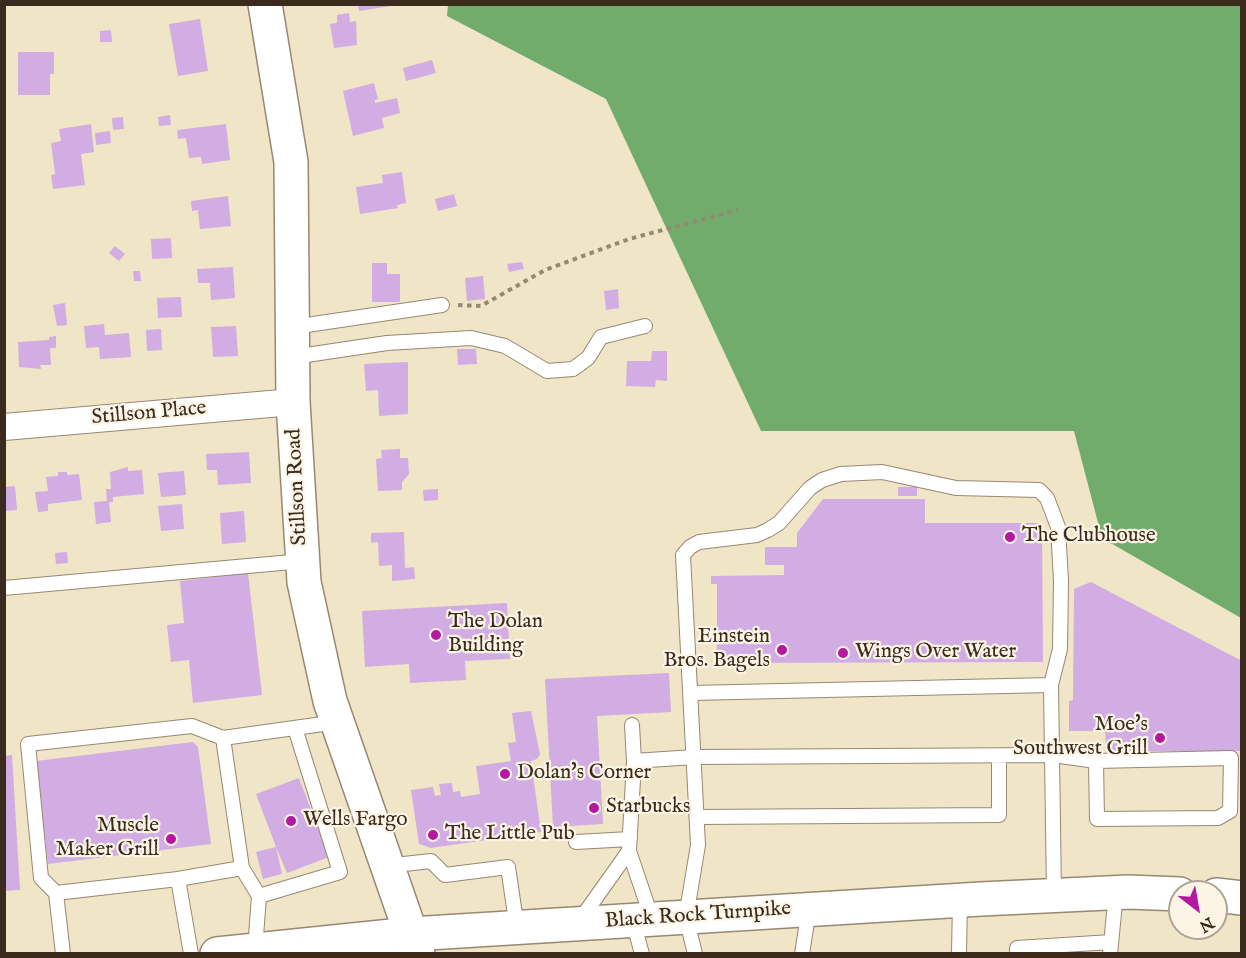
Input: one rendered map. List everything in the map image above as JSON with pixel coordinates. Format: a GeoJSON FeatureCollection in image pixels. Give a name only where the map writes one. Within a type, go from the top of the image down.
{"type":"FeatureCollection","features":[{"type":"Feature","properties":{"kind":"main road","name":"Stillson Road"},"geometry":{"type":"LineString","coordinates":[[265,4],[291,162],[293,402],[304,582],[320,662],[337,722],[414,944]]}},
{"type":"Feature","properties":{"kind":"main road","name":"Black Rock Turnpike"},"geometry":{"type":"LineString","coordinates":[[243,952],[414,944],[517,928],[808,909],[1116,893],[1168,894]]}},
{"type":"Feature","properties":{"kind":"street","name":"Stillson Place"},"geometry":{"type":"LineString","coordinates":[[4,427],[293,402]]}},
{"type":"Feature","properties":{"kind":"lane"},"geometry":{"type":"LineString","coordinates":[[293,342],[442,305]]}},
{"type":"Feature","properties":{"kind":"lane"},"geometry":{"type":"LineString","coordinates":[[293,342],[387,343],[471,338],[505,345],[547,371],[573,369],[588,358],[601,337],[645,326]]}},
{"type":"Feature","properties":{"kind":"lane"},"geometry":{"type":"LineString","coordinates":[[695,954],[686,917],[698,845],[683,555],[699,542],[757,535],[768,530],[787,515],[810,488],[841,474],[882,472],[956,488],[1039,490],[1047,498],[1058,528],[1061,581],[1060,649],[1051,685],[1054,896]]}},
{"type":"Feature","properties":{"kind":"lane"},"geometry":{"type":"LineString","coordinates":[[4,588],[303,561]]}},
{"type":"Feature","properties":{"kind":"lane"},"geometry":{"type":"LineString","coordinates":[[691,693],[1051,685]]}},
{"type":"Feature","properties":{"kind":"lane"},"geometry":{"type":"LineString","coordinates":[[63,954],[56,893],[41,878],[28,744],[192,726],[223,738],[337,722]]}},
{"type":"Feature","properties":{"kind":"lane"},"geometry":{"type":"LineString","coordinates":[[632,725],[634,761],[630,845],[643,920],[642,954]]}},
{"type":"Feature","properties":{"kind":"lane"},"geometry":{"type":"LineString","coordinates":[[259,896],[340,872],[295,728]]}},
{"type":"Feature","properties":{"kind":"lane"},"geometry":{"type":"LineString","coordinates":[[223,738],[242,868],[259,896],[243,952]]}},
{"type":"Feature","properties":{"kind":"lane"},"geometry":{"type":"LineString","coordinates":[[634,761],[694,757],[1053,755],[1096,761],[1231,759],[1230,811],[1218,818],[1097,819],[1096,761]]}},
{"type":"Feature","properties":{"kind":"lane"},"geometry":{"type":"LineString","coordinates":[[697,818],[999,814],[999,756]]}},
{"type":"Feature","properties":{"kind":"lane"},"geometry":{"type":"LineString","coordinates":[[576,842],[630,845]]}},
{"type":"Feature","properties":{"kind":"lane"},"geometry":{"type":"LineString","coordinates":[[578,924],[630,845]]}},
{"type":"Feature","properties":{"kind":"lane"},"geometry":{"type":"LineString","coordinates":[[386,866],[431,861],[445,874],[508,867],[517,928]]}},
{"type":"Feature","properties":{"kind":"lane"},"geometry":{"type":"LineString","coordinates":[[56,893],[178,879],[242,868]]}},
{"type":"Feature","properties":{"kind":"lane"},"geometry":{"type":"LineString","coordinates":[[178,879],[190,954]]}},
{"type":"Feature","properties":{"kind":"lane"},"geometry":{"type":"LineString","coordinates":[[1017,954],[1017,948],[1111,948],[1116,893]]}},
{"type":"Feature","properties":{"kind":"lane"},"geometry":{"type":"LineString","coordinates":[[959,954],[960,900]]}},
{"type":"Feature","properties":{"kind":"lane"},"geometry":{"type":"LineString","coordinates":[[802,954],[808,909]]}},
{"type":"Feature","properties":{"kind":"path"},"geometry":{"type":"LineString","coordinates":[[442,305],[482,306],[545,270],[586,254],[628,239],[738,210]]}},
{"type":"Feature","properties":{"kind":"green space"},"geometry":{"type":"Polygon","coordinates":[[[448,5],[1241,5],[1241,618],[1102,538],[1074,431],[761,431],[606,99],[447,16],[448,5]]]}},
{"type":"Feature","properties":{"kind":"building"},"geometry":{"type":"Polygon","coordinates":[[[358,4],[391,4],[391,6],[359,11],[358,4]]]}},
{"type":"Feature","properties":{"kind":"building"},"geometry":{"type":"Polygon","coordinates":[[[349,13],[350,22],[356,21],[357,45],[334,48],[330,24],[337,23],[337,15],[349,13]]]}},
{"type":"Feature","properties":{"kind":"building"},"geometry":{"type":"Polygon","coordinates":[[[200,19],[208,71],[178,76],[169,24],[200,19]]]}},
{"type":"Feature","properties":{"kind":"building"},"geometry":{"type":"Polygon","coordinates":[[[111,30],[112,42],[100,42],[100,31],[111,30]]]}},
{"type":"Feature","properties":{"kind":"building"},"geometry":{"type":"Polygon","coordinates":[[[18,52],[54,52],[54,74],[50,74],[50,95],[18,95],[18,52]]]}},
{"type":"Feature","properties":{"kind":"building"},"geometry":{"type":"Polygon","coordinates":[[[432,60],[436,73],[406,81],[403,68],[432,60]]]}},
{"type":"Feature","properties":{"kind":"building"},"geometry":{"type":"Polygon","coordinates":[[[374,83],[378,99],[375,103],[397,98],[400,113],[382,118],[384,128],[353,136],[343,91],[374,83]]]}},
{"type":"Feature","properties":{"kind":"building"},"geometry":{"type":"Polygon","coordinates":[[[170,115],[171,125],[159,126],[158,117],[170,115]]]}},
{"type":"Feature","properties":{"kind":"building"},"geometry":{"type":"Polygon","coordinates":[[[123,117],[124,129],[113,130],[112,118],[123,117]]]}},
{"type":"Feature","properties":{"kind":"building"},"geometry":{"type":"Polygon","coordinates":[[[91,124],[94,152],[81,154],[85,185],[53,189],[51,175],[55,174],[51,143],[61,141],[59,129],[91,124]]]}},
{"type":"Feature","properties":{"kind":"building"},"geometry":{"type":"Polygon","coordinates":[[[226,124],[230,160],[202,164],[201,157],[189,158],[186,138],[178,139],[177,130],[226,124]]]}},
{"type":"Feature","properties":{"kind":"building"},"geometry":{"type":"Polygon","coordinates":[[[110,131],[111,143],[96,145],[95,133],[110,131]]]}},
{"type":"Feature","properties":{"kind":"building"},"geometry":{"type":"Polygon","coordinates":[[[402,172],[406,203],[397,205],[398,208],[360,214],[356,187],[383,183],[382,175],[402,172]]]}},
{"type":"Feature","properties":{"kind":"building"},"geometry":{"type":"Polygon","coordinates":[[[454,194],[457,206],[438,211],[435,199],[454,194]]]}},
{"type":"Feature","properties":{"kind":"building"},"geometry":{"type":"Polygon","coordinates":[[[228,196],[231,226],[200,229],[198,210],[192,211],[191,201],[228,196]]]}},
{"type":"Feature","properties":{"kind":"building"},"geometry":{"type":"Polygon","coordinates":[[[171,238],[172,258],[152,259],[151,239],[171,238]]]}},
{"type":"Feature","properties":{"kind":"building"},"geometry":{"type":"Polygon","coordinates":[[[115,246],[125,254],[119,261],[109,253],[115,246]]]}},
{"type":"Feature","properties":{"kind":"building"},"geometry":{"type":"Polygon","coordinates":[[[522,262],[524,269],[509,272],[507,264],[522,262]]]}},
{"type":"Feature","properties":{"kind":"building"},"geometry":{"type":"Polygon","coordinates":[[[372,263],[387,263],[387,274],[400,274],[400,302],[372,302],[372,263]]]}},
{"type":"Feature","properties":{"kind":"building"},"geometry":{"type":"Polygon","coordinates":[[[233,267],[235,298],[211,300],[210,283],[198,283],[197,269],[233,267]]]}},
{"type":"Feature","properties":{"kind":"building"},"geometry":{"type":"Polygon","coordinates":[[[133,271],[140,271],[141,281],[134,281],[133,271]]]}},
{"type":"Feature","properties":{"kind":"building"},"geometry":{"type":"Polygon","coordinates":[[[483,276],[485,299],[467,301],[465,278],[483,276]]]}},
{"type":"Feature","properties":{"kind":"building"},"geometry":{"type":"Polygon","coordinates":[[[618,289],[619,308],[606,310],[604,291],[618,289]]]}},
{"type":"Feature","properties":{"kind":"building"},"geometry":{"type":"Polygon","coordinates":[[[181,297],[182,317],[158,318],[157,298],[181,297]]]}},
{"type":"Feature","properties":{"kind":"building"},"geometry":{"type":"Polygon","coordinates":[[[65,303],[67,325],[57,326],[53,305],[65,303]]]}},
{"type":"Feature","properties":{"kind":"building"},"geometry":{"type":"Polygon","coordinates":[[[104,324],[105,335],[129,333],[131,357],[100,359],[99,347],[86,348],[84,326],[104,324]]]}},
{"type":"Feature","properties":{"kind":"building"},"geometry":{"type":"Polygon","coordinates":[[[236,326],[238,356],[213,357],[211,327],[236,326]]]}},
{"type":"Feature","properties":{"kind":"building"},"geometry":{"type":"Polygon","coordinates":[[[161,329],[162,350],[147,351],[146,330],[161,329]]]}},
{"type":"Feature","properties":{"kind":"building"},"geometry":{"type":"Polygon","coordinates":[[[56,336],[56,348],[50,348],[51,365],[40,365],[41,369],[19,367],[18,342],[49,340],[49,337],[56,336]]]}},
{"type":"Feature","properties":{"kind":"building"},"geometry":{"type":"Polygon","coordinates":[[[457,349],[476,349],[477,364],[458,365],[457,349]]]}},
{"type":"Feature","properties":{"kind":"building"},"geometry":{"type":"Polygon","coordinates":[[[652,351],[667,351],[667,381],[656,380],[655,387],[626,386],[627,361],[651,361],[652,351]]]}},
{"type":"Feature","properties":{"kind":"building"},"geometry":{"type":"Polygon","coordinates":[[[408,362],[408,414],[379,416],[378,390],[366,391],[364,364],[408,362]]]}},
{"type":"Feature","properties":{"kind":"building"},"geometry":{"type":"Polygon","coordinates":[[[400,449],[400,458],[408,458],[409,474],[402,482],[402,490],[378,491],[376,459],[382,458],[381,450],[400,449]]]}},
{"type":"Feature","properties":{"kind":"building"},"geometry":{"type":"Polygon","coordinates":[[[249,452],[251,483],[218,485],[217,470],[207,470],[206,454],[249,452]]]}},
{"type":"Feature","properties":{"kind":"building"},"geometry":{"type":"Polygon","coordinates":[[[128,467],[128,471],[142,470],[144,494],[113,497],[113,502],[109,502],[111,522],[96,524],[94,502],[107,501],[106,489],[111,489],[110,472],[128,467]]]}},
{"type":"Feature","properties":{"kind":"building"},"geometry":{"type":"Polygon","coordinates":[[[184,471],[186,495],[161,497],[158,473],[184,471]]]}},
{"type":"Feature","properties":{"kind":"building"},"geometry":{"type":"Polygon","coordinates":[[[58,472],[67,472],[67,475],[79,474],[82,500],[48,504],[48,511],[38,512],[35,492],[48,491],[46,477],[58,476],[58,472]]]}},
{"type":"Feature","properties":{"kind":"building"},"geometry":{"type":"Polygon","coordinates":[[[15,486],[17,510],[4,511],[4,487],[15,486]]]}},
{"type":"Feature","properties":{"kind":"building"},"geometry":{"type":"Polygon","coordinates":[[[898,487],[917,487],[917,496],[898,496],[898,487]]]}},
{"type":"Feature","properties":{"kind":"building"},"geometry":{"type":"Polygon","coordinates":[[[438,489],[438,500],[424,501],[423,490],[438,489]]]}},
{"type":"Feature","properties":{"kind":"building"},"geometry":{"type":"Polygon","coordinates":[[[823,499],[925,499],[925,523],[1042,523],[1043,662],[717,663],[717,584],[711,584],[711,576],[784,575],[784,565],[765,565],[765,547],[797,547],[797,533],[823,499]]]}},
{"type":"Feature","properties":{"kind":"building"},"geometry":{"type":"Polygon","coordinates":[[[182,504],[184,529],[161,531],[158,506],[182,504]]]}},
{"type":"Feature","properties":{"kind":"building"},"geometry":{"type":"Polygon","coordinates":[[[244,511],[246,542],[222,544],[220,513],[244,511]]]}},
{"type":"Feature","properties":{"kind":"building"},"geometry":{"type":"Polygon","coordinates":[[[404,532],[405,568],[414,567],[415,579],[392,581],[392,565],[379,566],[378,542],[371,543],[371,533],[404,532]]]}},
{"type":"Feature","properties":{"kind":"building"},"geometry":{"type":"Polygon","coordinates":[[[67,552],[68,563],[56,564],[55,553],[67,552]]]}},
{"type":"Feature","properties":{"kind":"building"},"geometry":{"type":"Polygon","coordinates":[[[248,573],[262,695],[193,703],[189,660],[171,662],[167,625],[184,623],[180,581],[248,573]]]}},
{"type":"Feature","properties":{"kind":"building"},"geometry":{"type":"Polygon","coordinates":[[[1091,582],[1242,661],[1242,751],[1106,751],[1105,731],[1069,731],[1069,701],[1073,700],[1074,589],[1091,582]]]}},
{"type":"Feature","properties":{"kind":"building","name":"The Dolan Building"},"geometry":{"type":"Polygon","coordinates":[[[507,603],[510,659],[465,661],[466,680],[410,683],[409,664],[365,667],[362,611],[507,603]]]}},
{"type":"Feature","properties":{"kind":"building"},"geometry":{"type":"Polygon","coordinates":[[[669,673],[671,712],[597,716],[603,824],[553,827],[545,679],[669,673]]]}},
{"type":"Feature","properties":{"kind":"building","name":"Dolan's Corner"},"geometry":{"type":"Polygon","coordinates":[[[531,711],[540,754],[537,759],[531,761],[541,832],[431,848],[419,844],[411,790],[433,787],[435,796],[441,795],[439,784],[452,783],[453,792],[460,791],[461,797],[480,794],[476,766],[511,761],[508,743],[516,742],[512,713],[531,711]]]}},
{"type":"Feature","properties":{"kind":"building"},"geometry":{"type":"Polygon","coordinates":[[[193,742],[198,747],[211,844],[48,864],[36,761],[193,742]]]}},
{"type":"Feature","properties":{"kind":"building"},"geometry":{"type":"Polygon","coordinates":[[[12,755],[20,890],[4,891],[4,756],[12,755]]]}},
{"type":"Feature","properties":{"kind":"building","name":"Wells Fargo"},"geometry":{"type":"Polygon","coordinates":[[[299,778],[329,857],[287,873],[256,794],[299,778]]]}},
{"type":"Feature","properties":{"kind":"building"},"geometry":{"type":"Polygon","coordinates":[[[276,847],[282,874],[263,879],[256,852],[276,847]]]}},
{"type":"Feature","properties":{"kind":"place","name":"The Clubhouse"},"geometry":{"type":"Point","coordinates":[1010,537]}},
{"type":"Feature","properties":{"kind":"place","name":"The Dolan Building"},"geometry":{"type":"Point","coordinates":[436,635]}},
{"type":"Feature","properties":{"kind":"place","name":"Einstein Bros. Bagels"},"geometry":{"type":"Point","coordinates":[782,650]}},
{"type":"Feature","properties":{"kind":"place","name":"Wings Over Water"},"geometry":{"type":"Point","coordinates":[843,653]}},
{"type":"Feature","properties":{"kind":"place","name":"Moe's Southwest Grill"},"geometry":{"type":"Point","coordinates":[1160,738]}},
{"type":"Feature","properties":{"kind":"place","name":"Dolan's Corner"},"geometry":{"type":"Point","coordinates":[505,774]}},
{"type":"Feature","properties":{"kind":"place","name":"Starbucks"},"geometry":{"type":"Point","coordinates":[594,808]}},
{"type":"Feature","properties":{"kind":"place","name":"Wells Fargo"},"geometry":{"type":"Point","coordinates":[291,821]}},
{"type":"Feature","properties":{"kind":"place","name":"The Little Pub"},"geometry":{"type":"Point","coordinates":[433,835]}},
{"type":"Feature","properties":{"kind":"place","name":"Muscle Maker Grill"},"geometry":{"type":"Point","coordinates":[171,839]}}]}
